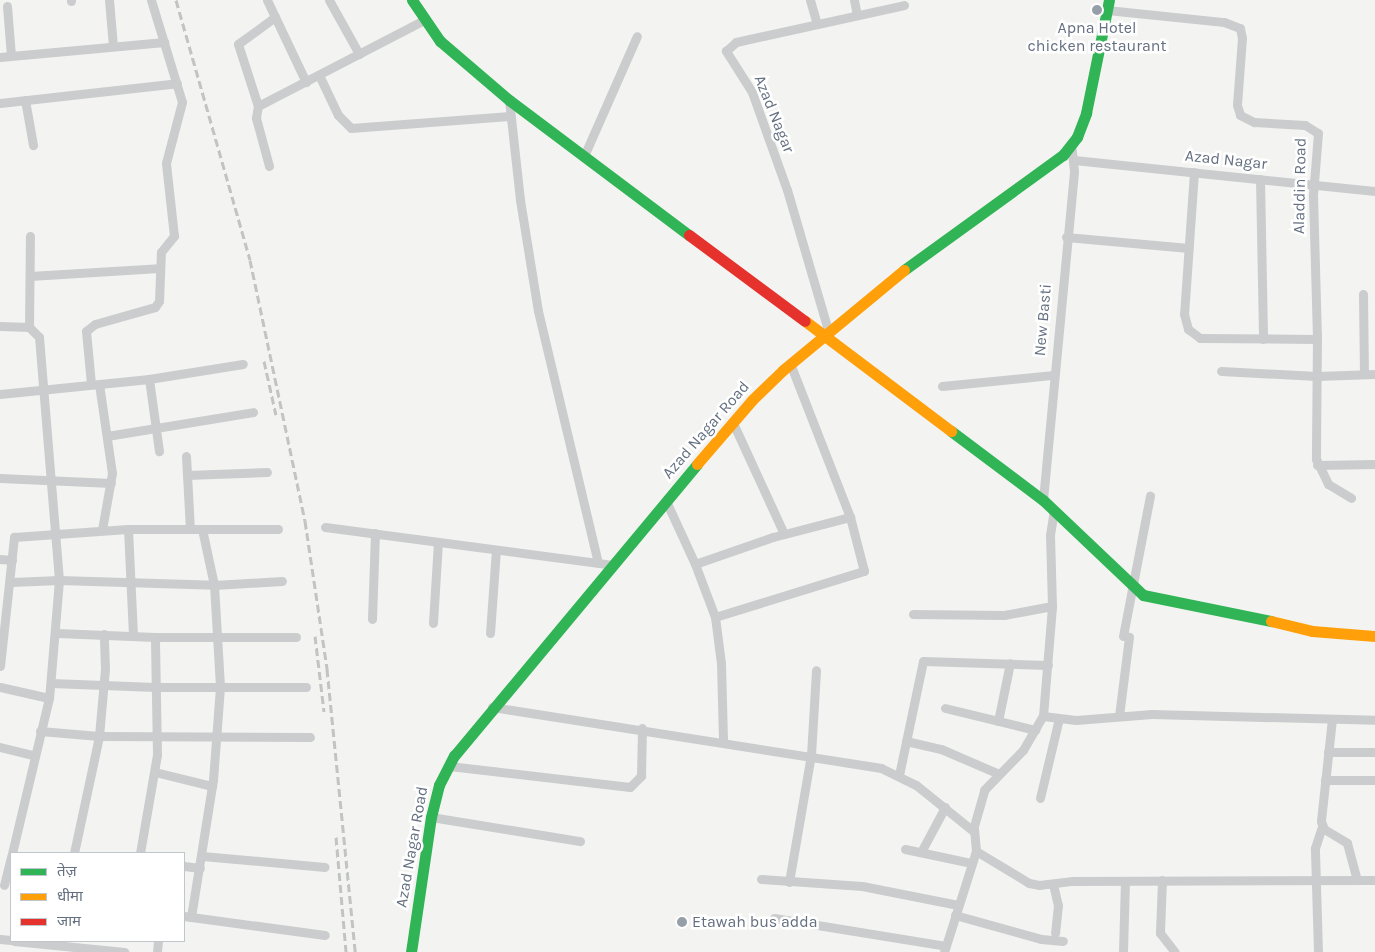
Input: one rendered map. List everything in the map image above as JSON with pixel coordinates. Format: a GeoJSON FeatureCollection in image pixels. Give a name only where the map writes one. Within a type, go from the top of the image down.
{"type":"FeatureCollection","features":[{"type":"Feature","properties":{"kind":"street"},"geometry":{"type":"LineString","coordinates":[[109,0],[113,46]]}},
{"type":"Feature","properties":{"kind":"street"},"geometry":{"type":"LineString","coordinates":[[102,530],[111,483],[107,436],[95,384],[86,331],[95,324],[155,307],[159,302],[161,252],[172,240],[175,230],[166,163],[181,110],[177,83],[151,0]]}},
{"type":"Feature","properties":{"kind":"street"},"geometry":{"type":"LineString","coordinates":[[267,0],[306,82]]}},
{"type":"Feature","properties":{"kind":"street"},"geometry":{"type":"LineString","coordinates":[[329,0],[359,54]]}},
{"type":"Feature","properties":{"kind":"street"},"geometry":{"type":"LineString","coordinates":[[412,0],[424,20],[446,46],[509,100],[824,333],[1043,500],[1135,589],[1155,599],[1222,609],[1312,631],[1375,636]]}},
{"type":"Feature","properties":{"kind":"street"},"geometry":{"type":"LineString","coordinates":[[810,0],[817,24]]}},
{"type":"Feature","properties":{"kind":"street"},"geometry":{"type":"LineString","coordinates":[[854,0],[857,15]]}},
{"type":"Feature","properties":{"kind":"street","name":"Azad Nagar Road"},"geometry":{"type":"LineString","coordinates":[[411,952],[431,817],[439,785],[449,766],[492,707],[733,423],[790,364],[824,333],[918,258],[1047,167],[1071,144],[1086,113],[1106,3]]}},
{"type":"Feature","properties":{"kind":"street","name":"Aladdin Road"},"geometry":{"type":"LineString","coordinates":[[1106,3],[1224,22],[1240,28],[1242,38],[1237,105],[1240,115],[1254,122],[1313,128],[1318,133],[1314,184],[1317,465]]}},
{"type":"Feature","properties":{"kind":"street","name":"Azad Nagar"},"geometry":{"type":"LineString","coordinates":[[824,333],[787,190],[745,78],[726,51],[736,42],[857,15],[893,4],[904,5]]}},
{"type":"Feature","properties":{"kind":"street"},"geometry":{"type":"LineString","coordinates":[[7,6],[11,56]]}},
{"type":"Feature","properties":{"kind":"street"},"geometry":{"type":"LineString","coordinates":[[269,166],[256,118],[258,106],[238,44],[275,17]]}},
{"type":"Feature","properties":{"kind":"street"},"geometry":{"type":"LineString","coordinates":[[258,106],[424,20]]}},
{"type":"Feature","properties":{"kind":"street"},"geometry":{"type":"LineString","coordinates":[[584,156],[637,36]]}},
{"type":"Feature","properties":{"kind":"street"},"geometry":{"type":"LineString","coordinates":[[0,57],[164,42]]}},
{"type":"Feature","properties":{"kind":"street"},"geometry":{"type":"LineString","coordinates":[[319,76],[338,115],[351,128],[511,116]]}},
{"type":"Feature","properties":{"kind":"street"},"geometry":{"type":"LineString","coordinates":[[0,103],[177,83]]}},
{"type":"Feature","properties":{"kind":"street"},"geometry":{"type":"LineString","coordinates":[[25,100],[33,146]]}},
{"type":"Feature","properties":{"kind":"street"},"geometry":{"type":"LineString","coordinates":[[509,100],[538,311],[598,563]]}},
{"type":"Feature","properties":{"kind":"street","name":"New Basti"},"geometry":{"type":"LineString","coordinates":[[1043,500],[1074,160],[1071,144]]}},
{"type":"Feature","properties":{"kind":"street","name":"Azad Nagar"},"geometry":{"type":"LineString","coordinates":[[1074,160],[1375,191]]}},
{"type":"Feature","properties":{"kind":"street"},"geometry":{"type":"LineString","coordinates":[[1194,172],[1184,314],[1188,329],[1200,338],[1317,339]]}},
{"type":"Feature","properties":{"kind":"street"},"geometry":{"type":"LineString","coordinates":[[1260,178],[1263,339]]}},
{"type":"Feature","properties":{"kind":"street"},"geometry":{"type":"LineString","coordinates":[[13,852],[49,698],[57,633],[59,580],[58,533],[42,389],[39,337],[30,326],[30,236]]}},
{"type":"Feature","properties":{"kind":"street"},"geometry":{"type":"LineString","coordinates":[[1066,237],[1189,248]]}},
{"type":"Feature","properties":{"kind":"street"},"geometry":{"type":"LineString","coordinates":[[30,276],[159,268]]}},
{"type":"Feature","properties":{"kind":"street"},"geometry":{"type":"LineString","coordinates":[[1363,294],[1364,374]]}},
{"type":"Feature","properties":{"kind":"street"},"geometry":{"type":"LineString","coordinates":[[0,326],[30,326]]}},
{"type":"Feature","properties":{"kind":"street"},"geometry":{"type":"LineString","coordinates":[[0,394],[149,379],[243,364]]}},
{"type":"Feature","properties":{"kind":"street"},"geometry":{"type":"LineString","coordinates":[[715,617],[860,574],[864,566],[850,517],[790,364]]}},
{"type":"Feature","properties":{"kind":"street"},"geometry":{"type":"LineString","coordinates":[[1221,371],[1317,376],[1375,374]]}},
{"type":"Feature","properties":{"kind":"street"},"geometry":{"type":"LineString","coordinates":[[942,386],[1053,375]]}},
{"type":"Feature","properties":{"kind":"street"},"geometry":{"type":"LineString","coordinates":[[149,379],[159,451]]}},
{"type":"Feature","properties":{"kind":"street"},"geometry":{"type":"LineString","coordinates":[[107,436],[253,412]]}},
{"type":"Feature","properties":{"kind":"street"},"geometry":{"type":"LineString","coordinates":[[733,423],[784,534]]}},
{"type":"Feature","properties":{"kind":"street"},"geometry":{"type":"LineString","coordinates":[[186,456],[190,529]]}},
{"type":"Feature","properties":{"kind":"street"},"geometry":{"type":"LineString","coordinates":[[1352,498],[1328,484],[1317,465],[1375,464]]}},
{"type":"Feature","properties":{"kind":"street"},"geometry":{"type":"LineString","coordinates":[[188,476],[267,472]]}},
{"type":"Feature","properties":{"kind":"street"},"geometry":{"type":"LineString","coordinates":[[0,483],[0,478],[53,482],[111,483]]}},
{"type":"Feature","properties":{"kind":"street"},"geometry":{"type":"LineString","coordinates":[[1119,716],[1126,636],[1150,496]]}},
{"type":"Feature","properties":{"kind":"street"},"geometry":{"type":"LineString","coordinates":[[666,501],[696,564],[715,617],[721,663],[723,741]]}},
{"type":"Feature","properties":{"kind":"street"},"geometry":{"type":"LineString","coordinates":[[774,918],[945,949],[976,851],[973,831],[984,790],[1020,754],[1043,716],[1052,606],[1050,535],[1054,510]]}},
{"type":"Feature","properties":{"kind":"street"},"geometry":{"type":"LineString","coordinates":[[696,564],[784,534],[850,517]]}},
{"type":"Feature","properties":{"kind":"street"},"geometry":{"type":"LineString","coordinates":[[325,527],[612,565]]}},
{"type":"Feature","properties":{"kind":"street"},"geometry":{"type":"LineString","coordinates":[[128,529],[133,636]]}},
{"type":"Feature","properties":{"kind":"street"},"geometry":{"type":"LineString","coordinates":[[0,666],[11,582],[14,538],[58,533],[128,529],[278,529]]}},
{"type":"Feature","properties":{"kind":"street"},"geometry":{"type":"LineString","coordinates":[[202,529],[214,586],[219,637],[220,686],[218,736],[202,856],[187,916],[325,935]]}},
{"type":"Feature","properties":{"kind":"street"},"geometry":{"type":"LineString","coordinates":[[372,619],[375,533]]}},
{"type":"Feature","properties":{"kind":"street"},"geometry":{"type":"LineString","coordinates":[[433,623],[438,542]]}},
{"type":"Feature","properties":{"kind":"street"},"geometry":{"type":"LineString","coordinates":[[490,633],[496,550]]}},
{"type":"Feature","properties":{"kind":"street"},"geometry":{"type":"LineString","coordinates":[[0,559],[12,560]]}},
{"type":"Feature","properties":{"kind":"street"},"geometry":{"type":"LineString","coordinates":[[11,582],[59,580],[214,586],[282,581]]}},
{"type":"Feature","properties":{"kind":"street"},"geometry":{"type":"LineString","coordinates":[[914,614],[1004,615],[1052,606]]}},
{"type":"Feature","properties":{"kind":"street"},"geometry":{"type":"LineString","coordinates":[[57,633],[155,637],[296,637]]}},
{"type":"Feature","properties":{"kind":"street"},"geometry":{"type":"LineString","coordinates":[[74,852],[99,736],[104,634]]}},
{"type":"Feature","properties":{"kind":"street"},"geometry":{"type":"LineString","coordinates":[[140,852],[155,772],[158,736],[155,687],[155,637]]}},
{"type":"Feature","properties":{"kind":"street"},"geometry":{"type":"LineString","coordinates":[[900,775],[923,661],[1048,665]]}},
{"type":"Feature","properties":{"kind":"street"},"geometry":{"type":"LineString","coordinates":[[998,721],[1010,663]]}},
{"type":"Feature","properties":{"kind":"street"},"geometry":{"type":"LineString","coordinates":[[789,882],[811,755],[816,670]]}},
{"type":"Feature","properties":{"kind":"street"},"geometry":{"type":"LineString","coordinates":[[51,683],[155,687],[306,686]]}},
{"type":"Feature","properties":{"kind":"street"},"geometry":{"type":"LineString","coordinates":[[0,687],[49,698]]}},
{"type":"Feature","properties":{"kind":"street"},"geometry":{"type":"LineString","coordinates":[[492,707],[642,728],[811,755],[900,775],[973,831]]}},
{"type":"Feature","properties":{"kind":"street"},"geometry":{"type":"LineString","coordinates":[[945,708],[1035,730]]}},
{"type":"Feature","properties":{"kind":"street"},"geometry":{"type":"LineString","coordinates":[[1043,716],[1088,719],[1119,716],[1375,720]]}},
{"type":"Feature","properties":{"kind":"street"},"geometry":{"type":"LineString","coordinates":[[1040,798],[1059,718]]}},
{"type":"Feature","properties":{"kind":"street"},"geometry":{"type":"LineString","coordinates":[[1318,952],[1316,848],[1322,826],[1332,719]]}},
{"type":"Feature","properties":{"kind":"street"},"geometry":{"type":"LineString","coordinates":[[449,766],[630,787],[638,783],[641,776],[642,728]]}},
{"type":"Feature","properties":{"kind":"street"},"geometry":{"type":"LineString","coordinates":[[40,731],[99,736],[310,737]]}},
{"type":"Feature","properties":{"kind":"street"},"geometry":{"type":"LineString","coordinates":[[906,741],[970,760],[999,774]]}},
{"type":"Feature","properties":{"kind":"street"},"geometry":{"type":"LineString","coordinates":[[0,748],[35,756]]}},
{"type":"Feature","properties":{"kind":"street"},"geometry":{"type":"LineString","coordinates":[[1328,752],[1375,752]]}},
{"type":"Feature","properties":{"kind":"street"},"geometry":{"type":"LineString","coordinates":[[155,772],[212,786]]}},
{"type":"Feature","properties":{"kind":"street"},"geometry":{"type":"LineString","coordinates":[[1325,780],[1375,780]]}},
{"type":"Feature","properties":{"kind":"street"},"geometry":{"type":"LineString","coordinates":[[921,852],[944,807]]}},
{"type":"Feature","properties":{"kind":"street"},"geometry":{"type":"LineString","coordinates":[[431,817],[580,841]]}},
{"type":"Feature","properties":{"kind":"street"},"geometry":{"type":"LineString","coordinates":[[1322,826],[1347,843],[1357,880]]}},
{"type":"Feature","properties":{"kind":"street"},"geometry":{"type":"LineString","coordinates":[[905,849],[971,863]]}},
{"type":"Feature","properties":{"kind":"street"},"geometry":{"type":"LineString","coordinates":[[976,851],[1029,883],[1053,884],[1162,880],[1375,880]]}},
{"type":"Feature","properties":{"kind":"street"},"geometry":{"type":"LineString","coordinates":[[202,856],[325,867]]}},
{"type":"Feature","properties":{"kind":"street"},"geometry":{"type":"LineString","coordinates":[[5,886],[10,864]]}},
{"type":"Feature","properties":{"kind":"street"},"geometry":{"type":"LineString","coordinates":[[185,866],[200,868]]}},
{"type":"Feature","properties":{"kind":"street"},"geometry":{"type":"LineString","coordinates":[[761,879],[862,886],[958,906]]}},
{"type":"Feature","properties":{"kind":"street"},"geometry":{"type":"LineString","coordinates":[[1162,880],[1160,933],[1175,952]]}},
{"type":"Feature","properties":{"kind":"street"},"geometry":{"type":"LineString","coordinates":[[1123,952],[1126,881]]}},
{"type":"Feature","properties":{"kind":"street"},"geometry":{"type":"LineString","coordinates":[[1053,884],[1058,905],[1055,933]]}},
{"type":"Feature","properties":{"kind":"street"},"geometry":{"type":"LineString","coordinates":[[955,916],[1041,939],[1063,941]]}},
{"type":"Feature","properties":{"kind":"street"},"geometry":{"type":"LineString","coordinates":[[18,942],[33,945],[124,952]]}},
{"type":"Feature","properties":{"kind":"railway"},"geometry":{"type":"LineString","coordinates":[[176,0],[250,260],[305,521],[327,669],[355,952]]}},
{"type":"Feature","properties":{"kind":"railway"},"geometry":{"type":"LineString","coordinates":[[264,361],[276,415]]}},
{"type":"Feature","properties":{"kind":"railway"},"geometry":{"type":"LineString","coordinates":[[315,636],[324,711]]}},
{"type":"Feature","properties":{"kind":"railway"},"geometry":{"type":"LineString","coordinates":[[336,837],[346,952]]}},
{"type":"Feature","properties":{"kind":"traffic: fast"},"geometry":{"type":"LineString","coordinates":[[412,0],[440,41],[509,100],[689,235]]}},
{"type":"Feature","properties":{"kind":"traffic: fast"},"geometry":{"type":"LineString","coordinates":[[904,270],[1063,155],[1077,137],[1086,113],[1109,0]]}},
{"type":"Feature","properties":{"kind":"traffic: fast"},"geometry":{"type":"LineString","coordinates":[[951,431],[1043,500],[1143,595],[1271,621]]}},
{"type":"Feature","properties":{"kind":"traffic: fast"},"geometry":{"type":"LineString","coordinates":[[411,952],[431,817],[439,785],[454,756],[697,464]]}},
{"type":"Feature","properties":{"kind":"traffic: slow"},"geometry":{"type":"LineString","coordinates":[[697,464],[752,400],[783,370],[904,270]]}},
{"type":"Feature","properties":{"kind":"traffic: slow"},"geometry":{"type":"LineString","coordinates":[[805,321],[951,431]]}},
{"type":"Feature","properties":{"kind":"traffic: slow"},"geometry":{"type":"LineString","coordinates":[[1271,621],[1312,631],[1375,636]]}},
{"type":"Feature","properties":{"kind":"traffic: jam"},"geometry":{"type":"LineString","coordinates":[[689,235],[805,321]]}},
{"type":"Feature","properties":{"kind":"place","name":"Apna Hotel chicken restaurant"},"geometry":{"type":"Point","coordinates":[1097,10]}},
{"type":"Feature","properties":{"kind":"place","name":"Etawah bus adda"},"geometry":{"type":"Point","coordinates":[682,922]}}]}
